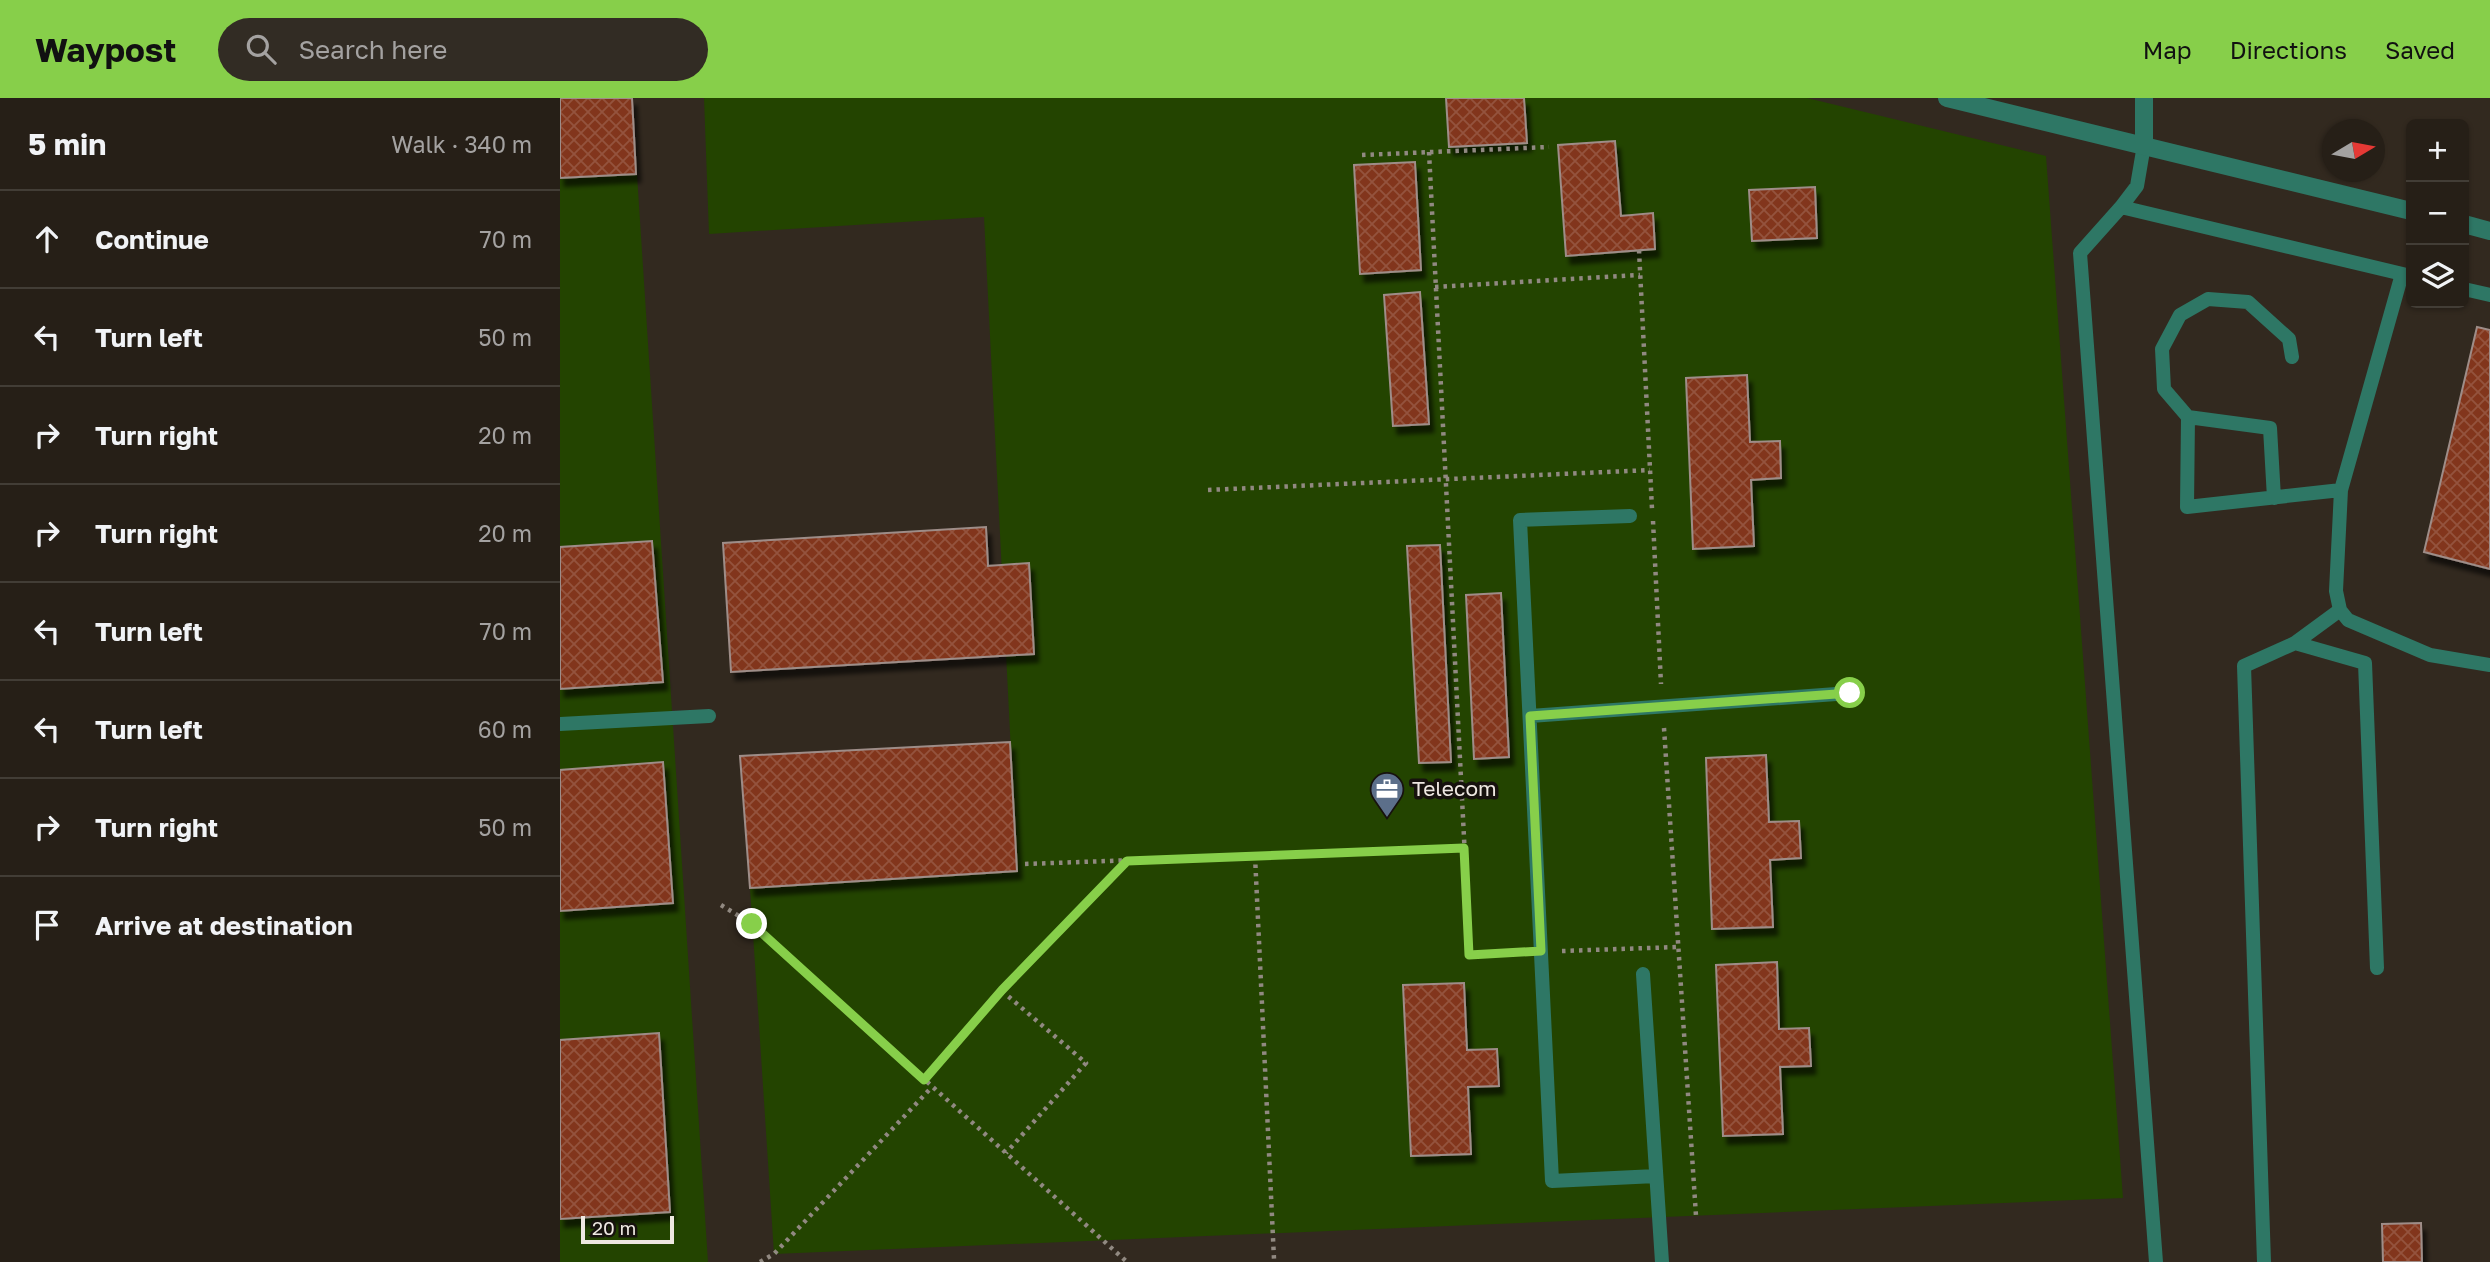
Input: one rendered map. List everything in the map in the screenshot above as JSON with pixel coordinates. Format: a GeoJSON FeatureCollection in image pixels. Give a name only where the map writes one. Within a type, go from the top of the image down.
{"type":"FeatureCollection","features":[{"type":"Feature","properties":{"kind":"street"},"geometry":{"type":"LineString","coordinates":[[1947,98],[2406,210]]}},
{"type":"Feature","properties":{"kind":"street"},"geometry":{"type":"LineString","coordinates":[[2144,98],[2144,145]]}},
{"type":"Feature","properties":{"kind":"street"},"geometry":{"type":"LineString","coordinates":[[2469,225],[2490,231]]}},
{"type":"Feature","properties":{"kind":"lane"},"geometry":{"type":"LineString","coordinates":[[2144,145],[2137,186],[2080,253],[2156,1262]]}},
{"type":"Feature","properties":{"kind":"lane"},"geometry":{"type":"LineString","coordinates":[[2121,207],[2406,275]]}},
{"type":"Feature","properties":{"kind":"lane"},"geometry":{"type":"LineString","coordinates":[[2406,278],[2342,490],[2336,591],[2340,610],[2348,620],[2430,654],[2490,664]]}},
{"type":"Feature","properties":{"kind":"lane"},"geometry":{"type":"LineString","coordinates":[[2469,290],[2490,295]]}},
{"type":"Feature","properties":{"kind":"lane"},"geometry":{"type":"LineString","coordinates":[[2292,357],[2289,339],[2248,302],[2208,299],[2180,314],[2162,349],[2164,389],[2188,418],[2187,507],[2342,490]]}},
{"type":"Feature","properties":{"kind":"lane"},"geometry":{"type":"LineString","coordinates":[[2188,418],[2270,428],[2274,498]]}},
{"type":"Feature","properties":{"kind":"lane"},"geometry":{"type":"LineString","coordinates":[[1630,516],[1520,520],[1552,1181],[1656,1176]]}},
{"type":"Feature","properties":{"kind":"lane"},"geometry":{"type":"LineString","coordinates":[[2264,1262],[2244,666],[2295,643],[2340,610]]}},
{"type":"Feature","properties":{"kind":"lane"},"geometry":{"type":"LineString","coordinates":[[2295,643],[2365,663],[2377,968]]}},
{"type":"Feature","properties":{"kind":"lane"},"geometry":{"type":"LineString","coordinates":[[1530,716],[1850,693]]}},
{"type":"Feature","properties":{"kind":"lane"},"geometry":{"type":"LineString","coordinates":[[560,724],[709,716]]}},
{"type":"Feature","properties":{"kind":"lane"},"geometry":{"type":"LineString","coordinates":[[1643,974],[1662,1262]]}},
{"type":"Feature","properties":{"kind":"path"},"geometry":{"type":"LineString","coordinates":[[1362,155],[1549,147]]}},
{"type":"Feature","properties":{"kind":"path"},"geometry":{"type":"LineString","coordinates":[[1429,152],[1469,955],[1678,947]]}},
{"type":"Feature","properties":{"kind":"path"},"geometry":{"type":"LineString","coordinates":[[1639,250],[1662,706],[1696,1216]]}},
{"type":"Feature","properties":{"kind":"path"},"geometry":{"type":"LineString","coordinates":[[1435,287],[1640,275]]}},
{"type":"Feature","properties":{"kind":"path"},"geometry":{"type":"LineString","coordinates":[[1208,490],[1650,470]]}},
{"type":"Feature","properties":{"kind":"path"},"geometry":{"type":"LineString","coordinates":[[1025,864],[1464,848]]}},
{"type":"Feature","properties":{"kind":"path"},"geometry":{"type":"LineString","coordinates":[[1255,856],[1273,1259]]}},
{"type":"Feature","properties":{"kind":"path"},"geometry":{"type":"LineString","coordinates":[[924,1080],[1002,990],[1127,861]]}},
{"type":"Feature","properties":{"kind":"path"},"geometry":{"type":"LineString","coordinates":[[721,905],[752,924],[1127,1262]]}},
{"type":"Feature","properties":{"kind":"path"},"geometry":{"type":"LineString","coordinates":[[1002,990],[1086,1063],[1006,1153]]}},
{"type":"Feature","properties":{"kind":"path"},"geometry":{"type":"LineString","coordinates":[[760,1262],[774,1254],[932,1087]]}},
{"type":"Feature","properties":{"kind":"green space"},"geometry":{"type":"Polygon","coordinates":[[[560,98],[632,98],[708,1262],[560,1262],[560,98]]]}},
{"type":"Feature","properties":{"kind":"green space"},"geometry":{"type":"Polygon","coordinates":[[[704,98],[1807,98],[2046,156],[2123,1198],[774,1254],[750,888],[1017,871],[984,217],[709,234],[704,98]]]}},
{"type":"Feature","properties":{"kind":"building"},"geometry":{"type":"Polygon","coordinates":[[[560,98],[632,98],[636,174],[560,178],[560,98]]]}},
{"type":"Feature","properties":{"kind":"building"},"geometry":{"type":"Polygon","coordinates":[[[1446,98],[1524,98],[1527,143],[1449,147],[1446,98]]]}},
{"type":"Feature","properties":{"kind":"building"},"geometry":{"type":"Polygon","coordinates":[[[1615,141],[1621,216],[1653,213],[1655,249],[1566,256],[1558,145],[1615,141]]]}},
{"type":"Feature","properties":{"kind":"building"},"geometry":{"type":"Polygon","coordinates":[[[1415,162],[1421,270],[1360,274],[1354,165],[1415,162]]]}},
{"type":"Feature","properties":{"kind":"building"},"geometry":{"type":"Polygon","coordinates":[[[1815,187],[1817,238],[1752,241],[1749,190],[1815,187]]]}},
{"type":"Feature","properties":{"kind":"building"},"geometry":{"type":"Polygon","coordinates":[[[1420,292],[1429,424],[1393,426],[1384,295],[1420,292]]]}},
{"type":"Feature","properties":{"kind":"building"},"geometry":{"type":"Polygon","coordinates":[[[2477,327],[2490,330],[2490,569],[2424,552],[2477,327]]]}},
{"type":"Feature","properties":{"kind":"building"},"geometry":{"type":"Polygon","coordinates":[[[1747,375],[1750,442],[1780,441],[1781,478],[1751,480],[1754,546],[1693,549],[1686,378],[1747,375]]]}},
{"type":"Feature","properties":{"kind":"building"},"geometry":{"type":"Polygon","coordinates":[[[986,527],[988,566],[1029,563],[1034,654],[731,672],[723,543],[986,527]]]}},
{"type":"Feature","properties":{"kind":"building"},"geometry":{"type":"Polygon","coordinates":[[[652,541],[663,682],[560,689],[560,547],[652,541]]]}},
{"type":"Feature","properties":{"kind":"building"},"geometry":{"type":"Polygon","coordinates":[[[1440,545],[1451,762],[1419,763],[1407,546],[1440,545]]]}},
{"type":"Feature","properties":{"kind":"building"},"geometry":{"type":"Polygon","coordinates":[[[1501,593],[1509,757],[1474,759],[1466,595],[1501,593]]]}},
{"type":"Feature","properties":{"kind":"building"},"geometry":{"type":"Polygon","coordinates":[[[1010,742],[1017,871],[750,888],[740,756],[1010,742]]]}},
{"type":"Feature","properties":{"kind":"building"},"geometry":{"type":"Polygon","coordinates":[[[1766,755],[1769,822],[1799,821],[1801,858],[1770,860],[1773,927],[1712,929],[1706,758],[1766,755]]]}},
{"type":"Feature","properties":{"kind":"building"},"geometry":{"type":"Polygon","coordinates":[[[663,762],[673,903],[560,911],[560,770],[663,762]]]}},
{"type":"Feature","properties":{"kind":"building"},"geometry":{"type":"Polygon","coordinates":[[[1777,962],[1779,1029],[1809,1028],[1811,1066],[1780,1067],[1783,1134],[1723,1136],[1716,965],[1777,962]]]}},
{"type":"Feature","properties":{"kind":"building"},"geometry":{"type":"Polygon","coordinates":[[[1464,983],[1467,1050],[1497,1049],[1499,1086],[1468,1087],[1471,1154],[1411,1156],[1403,985],[1464,983]]]}},
{"type":"Feature","properties":{"kind":"building"},"geometry":{"type":"Polygon","coordinates":[[[659,1033],[670,1212],[560,1219],[560,1040],[659,1033]]]}},
{"type":"Feature","properties":{"kind":"building"},"geometry":{"type":"Polygon","coordinates":[[[2421,1223],[2422,1262],[2383,1262],[2382,1224],[2421,1223]]]}},
{"type":"Feature","properties":{"kind":"place","name":"Telecom"},"geometry":{"type":"Point","coordinates":[1387,819]}},
{"type":"Feature","properties":{"kind":"route"},"geometry":{"type":"LineString","coordinates":[[752,924],[924,1080],[1002,990],[1127,861],[1464,848],[1469,955],[1541,951],[1530,716],[1850,693]]}}]}
